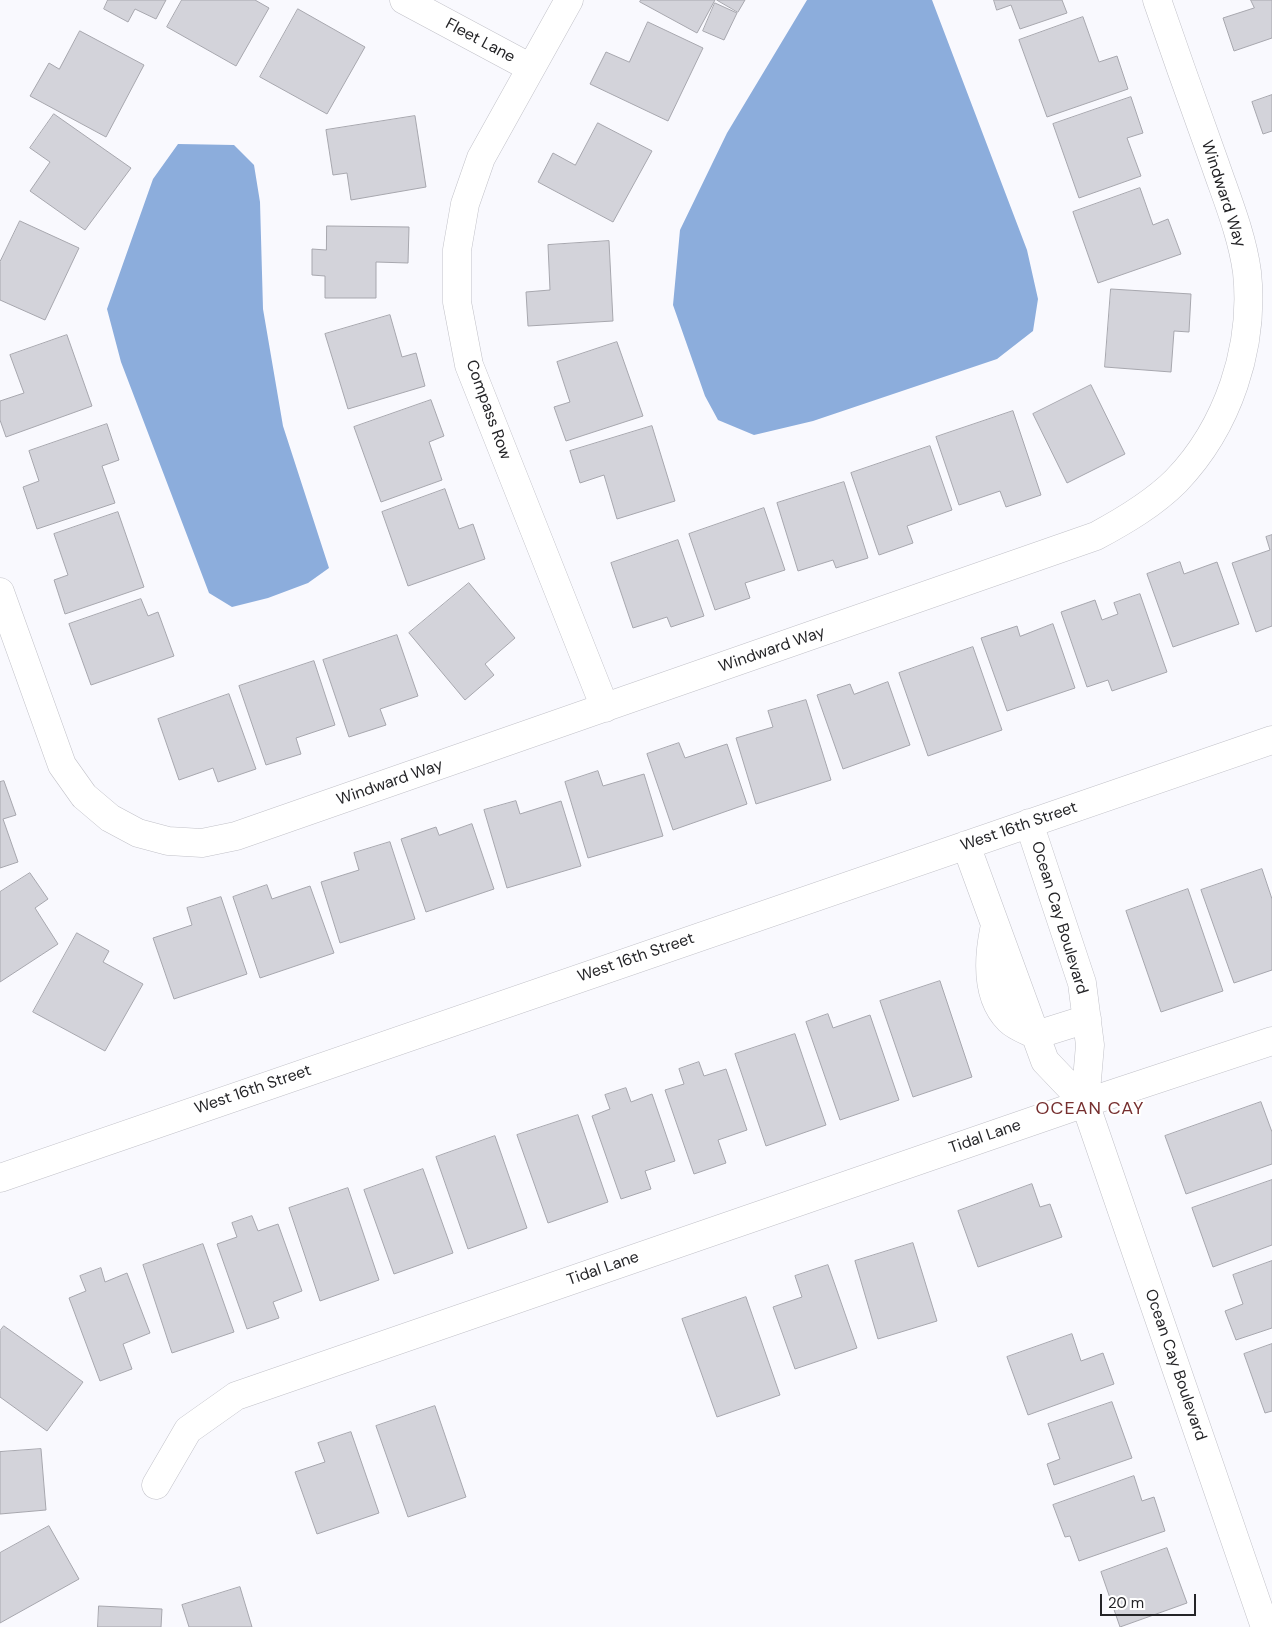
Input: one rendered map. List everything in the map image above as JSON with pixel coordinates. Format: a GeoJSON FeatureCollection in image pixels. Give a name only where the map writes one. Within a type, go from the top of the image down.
{"type":"FeatureCollection","features":[{"type":"Feature","properties":{"kind":"street","name":"Fleet Lane"},"geometry":{"type":"LineString","coordinates":[[404,0],[531,68]]}},
{"type":"Feature","properties":{"kind":"street","name":"Compass Row"},"geometry":{"type":"LineString","coordinates":[[569,0],[481,158],[465,204],[457,250],[457,302],[469,366],[605,708]]}},
{"type":"Feature","properties":{"kind":"street","name":"Windward Way"},"geometry":{"type":"LineString","coordinates":[[0,592],[62,765],[84,796],[110,818],[138,833],[168,841],[202,843],[236,836],[1096,536],[1137,514],[1176,481],[1206,444],[1228,402],[1241,361],[1248,316],[1247,272],[1238,230],[1157,0]]}},
{"type":"Feature","properties":{"kind":"street","name":"West 16th Street"},"geometry":{"type":"LineString","coordinates":[[0,1178],[1272,740]]}},
{"type":"Feature","properties":{"kind":"street","name":"Ocean Cay Boulevard"},"geometry":{"type":"LineString","coordinates":[[1030,823],[1082,983],[1090,1045],[1085,1103],[1265,1627]]}},
{"type":"Feature","properties":{"kind":"street","name":"Ocean Cay Boulevard"},"geometry":{"type":"LineString","coordinates":[[966,845],[1045,1061],[1085,1103]]}},
{"type":"Feature","properties":{"kind":"street"},"geometry":{"type":"LineString","coordinates":[[1036,1036],[1087,1019]]}},
{"type":"Feature","properties":{"kind":"street"},"geometry":{"type":"LineString","coordinates":[[1085,1103],[1272,1041]]}},
{"type":"Feature","properties":{"kind":"street","name":"Tidal Lane"},"geometry":{"type":"LineString","coordinates":[[156,1485],[188,1430],[236,1396],[1085,1103]]}},
{"type":"Feature","properties":{"kind":"water"},"geometry":{"type":"Polygon","coordinates":[[[807,0],[932,0],[1027,250],[1038,299],[1033,331],[997,359],[813,421],[754,435],[718,420],[705,396],[673,305],[680,230],[727,133],[807,0]]]}},
{"type":"Feature","properties":{"kind":"water"},"geometry":{"type":"Polygon","coordinates":[[[178,144],[234,145],[254,165],[260,202],[263,309],[283,426],[329,568],[308,583],[268,598],[232,607],[209,593],[121,362],[107,309],[153,179],[178,144]]]}},
{"type":"Feature","properties":{"kind":"building"},"geometry":{"type":"Polygon","coordinates":[[[108,0],[166,0],[156,19],[135,9],[128,22],[104,9],[108,0]]]}},
{"type":"Feature","properties":{"kind":"building"},"geometry":{"type":"Polygon","coordinates":[[[182,0],[255,0],[269,8],[236,66],[167,27],[182,0]]]}},
{"type":"Feature","properties":{"kind":"building"},"geometry":{"type":"Polygon","coordinates":[[[641,0],[715,0],[697,33],[640,2],[641,0]]]}},
{"type":"Feature","properties":{"kind":"building"},"geometry":{"type":"Polygon","coordinates":[[[717,0],[745,0],[738,12],[717,0]]]}},
{"type":"Feature","properties":{"kind":"building"},"geometry":{"type":"Polygon","coordinates":[[[994,0],[1062,0],[1067,13],[1020,29],[1011,5],[997,10],[994,0]]]}},
{"type":"Feature","properties":{"kind":"building"},"geometry":{"type":"Polygon","coordinates":[[[1251,0],[1272,0],[1272,38],[1234,51],[1223,18],[1254,8],[1251,0]]]}},
{"type":"Feature","properties":{"kind":"building"},"geometry":{"type":"Polygon","coordinates":[[[715,3],[737,13],[724,40],[703,31],[715,3]]]}},
{"type":"Feature","properties":{"kind":"building"},"geometry":{"type":"Polygon","coordinates":[[[298,9],[365,47],[327,114],[260,77],[298,9]]]}},
{"type":"Feature","properties":{"kind":"building"},"geometry":{"type":"Polygon","coordinates":[[[1083,17],[1099,62],[1117,56],[1128,89],[1047,117],[1019,40],[1083,17]]]}},
{"type":"Feature","properties":{"kind":"building"},"geometry":{"type":"Polygon","coordinates":[[[648,22],[703,48],[668,121],[590,84],[606,52],[629,62],[648,22]]]}},
{"type":"Feature","properties":{"kind":"building"},"geometry":{"type":"Polygon","coordinates":[[[80,31],[144,65],[106,137],[30,96],[49,63],[59,69],[80,31]]]}},
{"type":"Feature","properties":{"kind":"building"},"geometry":{"type":"Polygon","coordinates":[[[1272,95],[1272,131],[1263,134],[1252,102],[1272,95]]]}},
{"type":"Feature","properties":{"kind":"building"},"geometry":{"type":"Polygon","coordinates":[[[1131,97],[1143,133],[1127,138],[1141,176],[1079,198],[1053,124],[1131,97]]]}},
{"type":"Feature","properties":{"kind":"building"},"geometry":{"type":"Polygon","coordinates":[[[54,114],[131,168],[85,230],[30,191],[50,162],[30,148],[54,114]]]}},
{"type":"Feature","properties":{"kind":"building"},"geometry":{"type":"Polygon","coordinates":[[[415,116],[426,187],[351,200],[347,173],[333,175],[326,130],[415,116]]]}},
{"type":"Feature","properties":{"kind":"building"},"geometry":{"type":"Polygon","coordinates":[[[598,123],[652,151],[613,222],[538,182],[553,153],[575,165],[598,123]]]}},
{"type":"Feature","properties":{"kind":"building"},"geometry":{"type":"Polygon","coordinates":[[[1140,188],[1153,225],[1168,219],[1181,254],[1098,283],[1073,212],[1140,188]]]}},
{"type":"Feature","properties":{"kind":"building"},"geometry":{"type":"Polygon","coordinates":[[[20,221],[79,248],[45,320],[0,300],[0,262],[20,221]]]}},
{"type":"Feature","properties":{"kind":"building"},"geometry":{"type":"Polygon","coordinates":[[[327,226],[409,227],[408,263],[376,262],[376,298],[325,298],[325,276],[312,275],[312,249],[326,250],[327,226]]]}},
{"type":"Feature","properties":{"kind":"building"},"geometry":{"type":"Polygon","coordinates":[[[609,241],[613,321],[528,326],[526,292],[550,290],[548,245],[609,241]]]}},
{"type":"Feature","properties":{"kind":"building"},"geometry":{"type":"Polygon","coordinates":[[[1111,289],[1191,294],[1189,332],[1174,331],[1171,372],[1105,367],[1111,289]]]}},
{"type":"Feature","properties":{"kind":"building"},"geometry":{"type":"Polygon","coordinates":[[[390,315],[402,357],[416,353],[425,386],[348,409],[325,334],[390,315]]]}},
{"type":"Feature","properties":{"kind":"building"},"geometry":{"type":"Polygon","coordinates":[[[67,335],[92,406],[6,437],[0,420],[0,401],[24,393],[10,355],[67,335]]]}},
{"type":"Feature","properties":{"kind":"building"},"geometry":{"type":"Polygon","coordinates":[[[617,342],[643,416],[566,441],[554,407],[570,402],[557,362],[617,342]]]}},
{"type":"Feature","properties":{"kind":"building"},"geometry":{"type":"Polygon","coordinates":[[[1091,385],[1125,454],[1067,483],[1033,414],[1091,385]]]}},
{"type":"Feature","properties":{"kind":"building"},"geometry":{"type":"Polygon","coordinates":[[[431,400],[444,436],[429,442],[442,480],[381,502],[354,427],[431,400]]]}},
{"type":"Feature","properties":{"kind":"building"},"geometry":{"type":"Polygon","coordinates":[[[1013,411],[1041,495],[1006,507],[1000,491],[959,505],[936,437],[1013,411]]]}},
{"type":"Feature","properties":{"kind":"building"},"geometry":{"type":"Polygon","coordinates":[[[107,424],[119,460],[102,466],[115,503],[37,529],[23,487],[39,481],[29,451],[107,424]]]}},
{"type":"Feature","properties":{"kind":"building"},"geometry":{"type":"Polygon","coordinates":[[[652,426],[675,501],[617,519],[604,475],[580,483],[570,451],[652,426]]]}},
{"type":"Feature","properties":{"kind":"building"},"geometry":{"type":"Polygon","coordinates":[[[930,446],[952,510],[907,526],[913,543],[879,555],[851,473],[930,446]]]}},
{"type":"Feature","properties":{"kind":"building"},"geometry":{"type":"Polygon","coordinates":[[[844,482],[868,558],[836,568],[833,560],[798,571],[777,503],[844,482]]]}},
{"type":"Feature","properties":{"kind":"building"},"geometry":{"type":"Polygon","coordinates":[[[445,489],[459,529],[473,524],[485,559],[408,586],[382,512],[445,489]]]}},
{"type":"Feature","properties":{"kind":"building"},"geometry":{"type":"Polygon","coordinates":[[[764,508],[785,570],[745,583],[750,598],[715,610],[689,534],[764,508]]]}},
{"type":"Feature","properties":{"kind":"building"},"geometry":{"type":"Polygon","coordinates":[[[118,512],[144,587],[65,614],[54,580],[68,575],[54,534],[118,512]]]}},
{"type":"Feature","properties":{"kind":"building"},"geometry":{"type":"Polygon","coordinates":[[[1272,535],[1272,626],[1256,632],[1232,563],[1270,550],[1266,537],[1272,535]]]}},
{"type":"Feature","properties":{"kind":"building"},"geometry":{"type":"Polygon","coordinates":[[[678,540],[704,616],[671,627],[667,617],[633,628],[611,563],[678,540]]]}},
{"type":"Feature","properties":{"kind":"building"},"geometry":{"type":"Polygon","coordinates":[[[1180,562],[1184,574],[1217,562],[1239,624],[1173,647],[1147,574],[1180,562]]]}},
{"type":"Feature","properties":{"kind":"building"},"geometry":{"type":"Polygon","coordinates":[[[469,583],[515,638],[485,664],[494,675],[465,700],[409,633],[469,583]]]}},
{"type":"Feature","properties":{"kind":"building"},"geometry":{"type":"Polygon","coordinates":[[[1140,594],[1167,672],[1112,691],[1108,680],[1087,687],[1061,612],[1095,600],[1102,620],[1118,614],[1114,603],[1140,594]]]}},
{"type":"Feature","properties":{"kind":"building"},"geometry":{"type":"Polygon","coordinates":[[[141,599],[148,616],[158,612],[174,656],[91,685],[69,624],[141,599]]]}},
{"type":"Feature","properties":{"kind":"building"},"geometry":{"type":"Polygon","coordinates":[[[1053,624],[1075,688],[1007,711],[981,638],[1017,626],[1020,636],[1053,624]]]}},
{"type":"Feature","properties":{"kind":"building"},"geometry":{"type":"Polygon","coordinates":[[[397,635],[418,696],[380,709],[386,725],[349,737],[323,660],[397,635]]]}},
{"type":"Feature","properties":{"kind":"building"},"geometry":{"type":"Polygon","coordinates":[[[973,647],[1002,730],[928,756],[899,673],[973,647]]]}},
{"type":"Feature","properties":{"kind":"building"},"geometry":{"type":"Polygon","coordinates":[[[314,661],[335,725],[296,738],[301,754],[266,765],[239,686],[314,661]]]}},
{"type":"Feature","properties":{"kind":"building"},"geometry":{"type":"Polygon","coordinates":[[[888,682],[910,745],[843,769],[817,695],[850,684],[854,694],[888,682]]]}},
{"type":"Feature","properties":{"kind":"building"},"geometry":{"type":"Polygon","coordinates":[[[229,694],[256,769],[218,782],[213,768],[179,780],[158,719],[229,694]]]}},
{"type":"Feature","properties":{"kind":"building"},"geometry":{"type":"Polygon","coordinates":[[[806,700],[831,780],[756,804],[736,738],[773,727],[768,711],[806,700]]]}},
{"type":"Feature","properties":{"kind":"building"},"geometry":{"type":"Polygon","coordinates":[[[679,743],[685,758],[727,744],[747,804],[673,830],[647,754],[679,743]]]}},
{"type":"Feature","properties":{"kind":"building"},"geometry":{"type":"Polygon","coordinates":[[[598,771],[603,786],[644,774],[663,836],[588,858],[565,782],[598,771]]]}},
{"type":"Feature","properties":{"kind":"building"},"geometry":{"type":"Polygon","coordinates":[[[4,781],[16,815],[3,819],[18,862],[0,868],[0,782],[4,781]]]}},
{"type":"Feature","properties":{"kind":"building"},"geometry":{"type":"Polygon","coordinates":[[[516,801],[520,814],[561,801],[581,866],[507,888],[484,810],[516,801]]]}},
{"type":"Feature","properties":{"kind":"building"},"geometry":{"type":"Polygon","coordinates":[[[472,824],[494,889],[426,912],[401,839],[436,827],[439,835],[472,824]]]}},
{"type":"Feature","properties":{"kind":"building"},"geometry":{"type":"Polygon","coordinates":[[[390,842],[415,919],[340,943],[321,882],[359,870],[354,853],[390,842]]]}},
{"type":"Feature","properties":{"kind":"building"},"geometry":{"type":"Polygon","coordinates":[[[1262,869],[1272,899],[1272,970],[1234,983],[1201,890],[1262,869]]]}},
{"type":"Feature","properties":{"kind":"building"},"geometry":{"type":"Polygon","coordinates":[[[30,873],[48,899],[35,908],[58,944],[0,982],[0,892],[30,873]]]}},
{"type":"Feature","properties":{"kind":"building"},"geometry":{"type":"Polygon","coordinates":[[[267,885],[272,899],[310,886],[334,953],[260,978],[233,897],[267,885]]]}},
{"type":"Feature","properties":{"kind":"building"},"geometry":{"type":"Polygon","coordinates":[[[1188,889],[1223,991],[1161,1012],[1126,911],[1188,889]]]}},
{"type":"Feature","properties":{"kind":"building"},"geometry":{"type":"Polygon","coordinates":[[[221,897],[247,974],[174,999],[153,938],[192,925],[187,908],[221,897]]]}},
{"type":"Feature","properties":{"kind":"building"},"geometry":{"type":"Polygon","coordinates":[[[77,933],[109,951],[103,962],[143,984],[105,1051],[33,1012],[77,933]]]}},
{"type":"Feature","properties":{"kind":"building"},"geometry":{"type":"Polygon","coordinates":[[[940,981],[972,1077],[913,1097],[880,1001],[940,981]]]}},
{"type":"Feature","properties":{"kind":"building"},"geometry":{"type":"Polygon","coordinates":[[[828,1014],[833,1028],[870,1015],[899,1100],[840,1120],[806,1022],[828,1014]]]}},
{"type":"Feature","properties":{"kind":"building"},"geometry":{"type":"Polygon","coordinates":[[[795,1034],[826,1125],[766,1146],[735,1054],[795,1034]]]}},
{"type":"Feature","properties":{"kind":"building"},"geometry":{"type":"Polygon","coordinates":[[[699,1062],[704,1076],[726,1069],[747,1130],[718,1140],[726,1163],[694,1174],[665,1090],[684,1084],[679,1069],[699,1062]]]}},
{"type":"Feature","properties":{"kind":"building"},"geometry":{"type":"Polygon","coordinates":[[[626,1088],[631,1102],[652,1094],[675,1161],[645,1171],[651,1189],[621,1199],[592,1116],[610,1109],[605,1095],[626,1088]]]}},
{"type":"Feature","properties":{"kind":"building"},"geometry":{"type":"Polygon","coordinates":[[[1261,1102],[1272,1132],[1272,1164],[1186,1194],[1165,1136],[1261,1102]]]}},
{"type":"Feature","properties":{"kind":"building"},"geometry":{"type":"Polygon","coordinates":[[[578,1115],[608,1202],[548,1223],[517,1135],[578,1115]]]}},
{"type":"Feature","properties":{"kind":"building"},"geometry":{"type":"Polygon","coordinates":[[[495,1136],[527,1228],[468,1249],[436,1157],[495,1136]]]}},
{"type":"Feature","properties":{"kind":"building"},"geometry":{"type":"Polygon","coordinates":[[[423,1169],[453,1253],[394,1274],[364,1190],[423,1169]]]}},
{"type":"Feature","properties":{"kind":"building"},"geometry":{"type":"Polygon","coordinates":[[[1272,1180],[1272,1245],[1213,1267],[1192,1208],[1272,1180]]]}},
{"type":"Feature","properties":{"kind":"building"},"geometry":{"type":"Polygon","coordinates":[[[1032,1184],[1040,1207],[1050,1204],[1062,1237],[978,1267],[958,1211],[1032,1184]]]}},
{"type":"Feature","properties":{"kind":"building"},"geometry":{"type":"Polygon","coordinates":[[[348,1188],[379,1280],[320,1301],[289,1208],[348,1188]]]}},
{"type":"Feature","properties":{"kind":"building"},"geometry":{"type":"Polygon","coordinates":[[[252,1216],[258,1231],[278,1224],[302,1291],[273,1302],[279,1318],[247,1329],[217,1244],[237,1237],[232,1223],[252,1216]]]}},
{"type":"Feature","properties":{"kind":"building"},"geometry":{"type":"Polygon","coordinates":[[[913,1243],[937,1321],[878,1339],[855,1261],[913,1243]]]}},
{"type":"Feature","properties":{"kind":"building"},"geometry":{"type":"Polygon","coordinates":[[[203,1244],[234,1332],[172,1353],[143,1265],[203,1244]]]}},
{"type":"Feature","properties":{"kind":"building"},"geometry":{"type":"Polygon","coordinates":[[[1272,1261],[1272,1328],[1236,1340],[1225,1311],[1243,1304],[1233,1275],[1272,1261]]]}},
{"type":"Feature","properties":{"kind":"building"},"geometry":{"type":"Polygon","coordinates":[[[828,1265],[857,1348],[795,1369],[773,1307],[802,1297],[795,1276],[828,1265]]]}},
{"type":"Feature","properties":{"kind":"building"},"geometry":{"type":"Polygon","coordinates":[[[101,1268],[105,1282],[127,1273],[150,1333],[123,1344],[132,1369],[100,1381],[69,1298],[86,1291],[80,1276],[101,1268]]]}},
{"type":"Feature","properties":{"kind":"building"},"geometry":{"type":"Polygon","coordinates":[[[746,1297],[780,1395],[717,1417],[682,1319],[746,1297]]]}},
{"type":"Feature","properties":{"kind":"building"},"geometry":{"type":"Polygon","coordinates":[[[4,1326],[83,1382],[47,1431],[0,1397],[0,1331],[4,1326]]]}},
{"type":"Feature","properties":{"kind":"building"},"geometry":{"type":"Polygon","coordinates":[[[1072,1334],[1081,1361],[1103,1353],[1114,1384],[1028,1415],[1007,1357],[1072,1334]]]}},
{"type":"Feature","properties":{"kind":"building"},"geometry":{"type":"Polygon","coordinates":[[[1272,1344],[1272,1411],[1265,1413],[1244,1354],[1272,1344]]]}},
{"type":"Feature","properties":{"kind":"building"},"geometry":{"type":"Polygon","coordinates":[[[1112,1402],[1132,1458],[1054,1485],[1047,1464],[1060,1459],[1048,1424],[1112,1402]]]}},
{"type":"Feature","properties":{"kind":"building"},"geometry":{"type":"Polygon","coordinates":[[[435,1406],[466,1497],[408,1517],[376,1426],[435,1406]]]}},
{"type":"Feature","properties":{"kind":"building"},"geometry":{"type":"Polygon","coordinates":[[[351,1432],[379,1513],[317,1534],[295,1472],[325,1462],[318,1443],[351,1432]]]}},
{"type":"Feature","properties":{"kind":"building"},"geometry":{"type":"Polygon","coordinates":[[[41,1449],[46,1510],[0,1514],[0,1452],[41,1449]]]}},
{"type":"Feature","properties":{"kind":"building"},"geometry":{"type":"Polygon","coordinates":[[[1134,1476],[1142,1501],[1154,1497],[1165,1531],[1079,1561],[1070,1536],[1065,1537],[1053,1505],[1134,1476]]]}},
{"type":"Feature","properties":{"kind":"building"},"geometry":{"type":"Polygon","coordinates":[[[49,1526],[79,1579],[0,1623],[0,1553],[49,1526]]]}},
{"type":"Feature","properties":{"kind":"building"},"geometry":{"type":"Polygon","coordinates":[[[1167,1548],[1187,1603],[1120,1627],[1101,1572],[1167,1548]]]}},
{"type":"Feature","properties":{"kind":"building"},"geometry":{"type":"Polygon","coordinates":[[[240,1587],[252,1627],[189,1627],[182,1605],[240,1587]]]}},
{"type":"Feature","properties":{"kind":"building"},"geometry":{"type":"Polygon","coordinates":[[[99,1606],[162,1609],[161,1627],[98,1627],[99,1606]]]}},
{"type":"Feature","properties":{"kind":"district","name":"OCEAN CAY"},"geometry":{"type":"Point","coordinates":[1090,1109]}}]}
